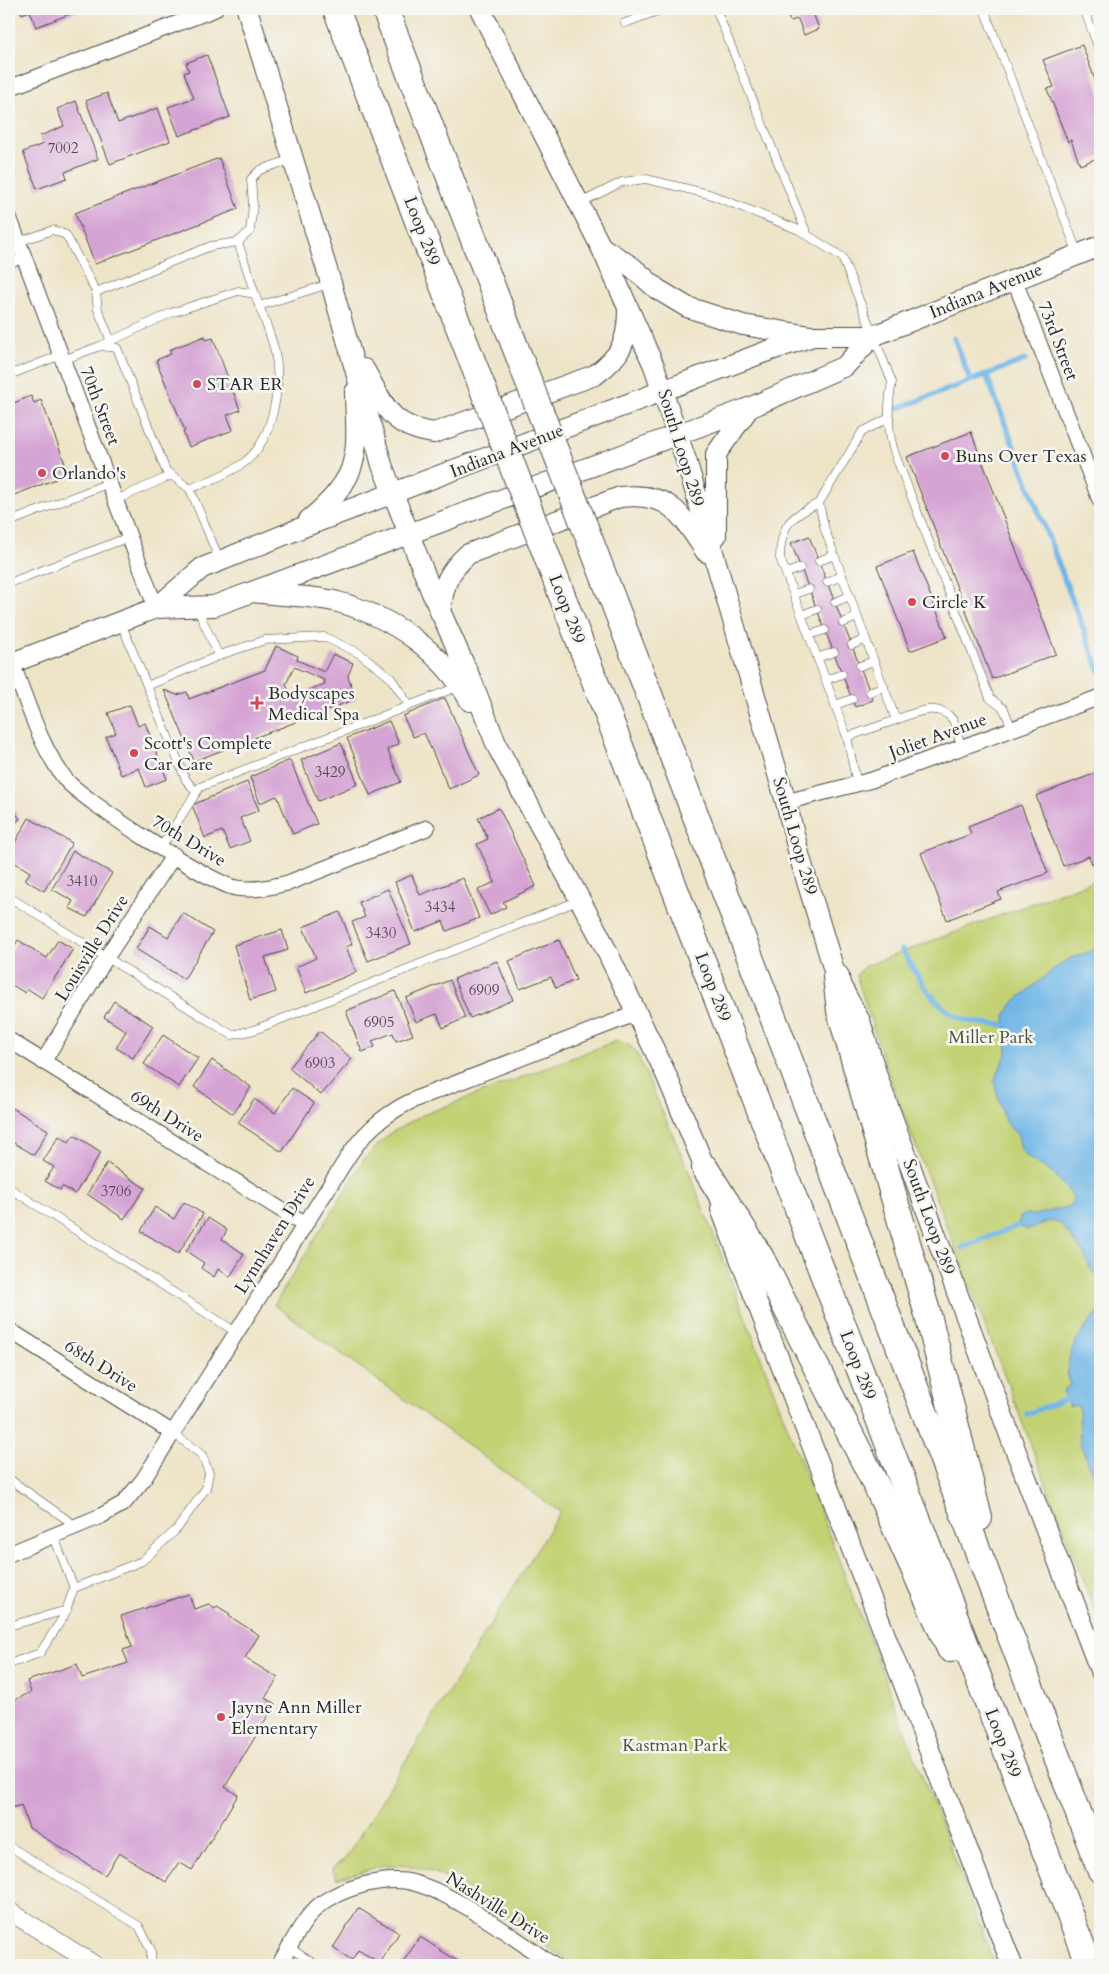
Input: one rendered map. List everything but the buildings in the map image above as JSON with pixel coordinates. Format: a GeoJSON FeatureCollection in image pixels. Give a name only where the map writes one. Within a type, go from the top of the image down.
{"type":"FeatureCollection","features":[{"type":"Feature","properties":{"kind":"highway","name":"Loop 289"},"geometry":{"type":"LineString","coordinates":[[336,9],[1089,1965]]}},
{"type":"Feature","properties":{"kind":"highway"},"geometry":{"type":"LineString","coordinates":[[385,9],[1100,1869]]}},
{"type":"Feature","properties":{"kind":"highway"},"geometry":{"type":"LineString","coordinates":[[836,977],[840,1011],[916,1271],[964,1455],[999,1609]]}},
{"type":"Feature","properties":{"kind":"highway"},"geometry":{"type":"LineString","coordinates":[[705,1168],[761,1258],[878,1489],[1051,1868]]}},
{"type":"Feature","properties":{"kind":"main road"},"geometry":{"type":"LineString","coordinates":[[247,9],[393,494],[440,612],[497,746]]}},
{"type":"Feature","properties":{"kind":"main road","name":"South Loop 289"},"geometry":{"type":"LineString","coordinates":[[480,9],[601,247],[664,392],[678,433],[836,977],[860,1021],[882,1089],[1012,1440],[1100,1670]]}},
{"type":"Feature","properties":{"kind":"main road","name":"Indiana Avenue"},"geometry":{"type":"LineString","coordinates":[[156,608],[202,568],[300,528],[813,336],[873,336],[1100,246]]}},
{"type":"Feature","properties":{"kind":"main road"},"geometry":{"type":"LineString","coordinates":[[601,247],[632,267],[657,289],[687,308],[735,323],[813,336]]}},
{"type":"Feature","properties":{"kind":"main road"},"geometry":{"type":"LineString","coordinates":[[350,346],[396,420],[414,430],[434,433],[595,374],[607,366],[624,344],[628,327],[628,308]]}},
{"type":"Feature","properties":{"kind":"main road","name":"Indiana Avenue"},"geometry":{"type":"LineString","coordinates":[[11,663],[156,608],[214,606],[408,532],[750,408],[845,366],[873,336]]}},
{"type":"Feature","properties":{"kind":"main road"},"geometry":{"type":"LineString","coordinates":[[300,528],[326,505],[343,484],[353,462],[355,388],[350,346]]}},
{"type":"Feature","properties":{"kind":"main road"},"geometry":{"type":"LineString","coordinates":[[716,566],[716,454],[732,429],[750,408]]}},
{"type":"Feature","properties":{"kind":"main road"},"geometry":{"type":"LineString","coordinates":[[440,612],[446,581],[452,569],[468,554],[620,497],[638,495],[660,499],[681,515],[716,566]]}},
{"type":"Feature","properties":{"kind":"main road"},"geometry":{"type":"LineString","coordinates":[[250,592],[337,602],[371,614],[407,632],[442,661],[460,686],[497,746],[580,900],[665,1072],[705,1168],[1012,1965]]}},
{"type":"Feature","properties":{"kind":"street"},"geometry":{"type":"LineString","coordinates":[[9,88],[215,9]]}},
{"type":"Feature","properties":{"kind":"street","name":"70th Street"},"geometry":{"type":"LineString","coordinates":[[9,217],[156,608]]}},
{"type":"Feature","properties":{"kind":"street","name":"73rd Street"},"geometry":{"type":"LineString","coordinates":[[1014,279],[1100,500]]}},
{"type":"Feature","properties":{"kind":"street","name":"70th Drive"},"geometry":{"type":"LineString","coordinates":[[11,663],[50,755],[67,780],[88,799],[167,851],[234,888],[265,889],[288,882],[427,828]]}},
{"type":"Feature","properties":{"kind":"street","name":"Joliet Avenue"},"geometry":{"type":"LineString","coordinates":[[786,802],[857,784],[1100,697]]}},
{"type":"Feature","properties":{"kind":"street","name":"Louisville Drive"},"geometry":{"type":"LineString","coordinates":[[43,1062],[106,958],[167,851]]}},
{"type":"Feature","properties":{"kind":"street","name":"Lynnhaven Drive"},"geometry":{"type":"LineString","coordinates":[[9,1554],[78,1527],[124,1503],[143,1480],[304,1224],[363,1135],[389,1112],[418,1098],[637,1013]]}},
{"type":"Feature","properties":{"kind":"street","name":"69th Drive"},"geometry":{"type":"LineString","coordinates":[[9,1040],[304,1224]]}},
{"type":"Feature","properties":{"kind":"street","name":"68th Drive"},"geometry":{"type":"LineString","coordinates":[[9,1330],[173,1433]]}},
{"type":"Feature","properties":{"kind":"street","name":"Nashville Drive"},"geometry":{"type":"LineString","coordinates":[[279,1965],[306,1922],[322,1903],[361,1886],[405,1881],[425,1886],[446,1896],[553,1965]]}},
{"type":"Feature","properties":{"kind":"street"},"geometry":{"type":"LineString","coordinates":[[9,1911],[95,1965]]}},
{"type":"Feature","properties":{"kind":"lane"},"geometry":{"type":"LineString","coordinates":[[625,23],[664,9]]}},
{"type":"Feature","properties":{"kind":"lane"},"geometry":{"type":"LineString","coordinates":[[716,9],[808,235]]}},
{"type":"Feature","properties":{"kind":"lane"},"geometry":{"type":"LineString","coordinates":[[984,9],[1078,254]]}},
{"type":"Feature","properties":{"kind":"lane"},"geometry":{"type":"LineString","coordinates":[[1084,9],[1100,52]]}},
{"type":"Feature","properties":{"kind":"lane"},"geometry":{"type":"LineString","coordinates":[[96,292],[211,246],[238,242],[250,230],[253,205],[251,179],[260,170],[293,159]]}},
{"type":"Feature","properties":{"kind":"lane"},"geometry":{"type":"LineString","coordinates":[[579,204],[622,182],[646,179],[709,194],[799,230],[842,257],[892,382],[888,402],[894,451],[990,698],[1004,709],[1012,730]]}},
{"type":"Feature","properties":{"kind":"lane"},"geometry":{"type":"LineString","coordinates":[[18,242],[53,230],[66,235],[96,292],[98,310],[111,341]]}},
{"type":"Feature","properties":{"kind":"lane"},"geometry":{"type":"LineString","coordinates":[[190,489],[232,470],[246,460],[264,440],[276,401],[276,353],[238,242]]}},
{"type":"Feature","properties":{"kind":"lane"},"geometry":{"type":"LineString","coordinates":[[9,264],[24,258]]}},
{"type":"Feature","properties":{"kind":"lane"},"geometry":{"type":"LineString","coordinates":[[259,306],[331,283]]}},
{"type":"Feature","properties":{"kind":"lane"},"geometry":{"type":"LineString","coordinates":[[9,375],[100,346],[171,313],[238,291],[255,294]]}},
{"type":"Feature","properties":{"kind":"lane"},"geometry":{"type":"LineString","coordinates":[[100,346],[117,348],[166,471],[190,489],[220,561]]}},
{"type":"Feature","properties":{"kind":"lane"},"geometry":{"type":"LineString","coordinates":[[857,784],[847,737],[780,558],[781,534],[798,514],[819,503],[862,432],[889,418]]}},
{"type":"Feature","properties":{"kind":"lane"},"geometry":{"type":"LineString","coordinates":[[116,500],[172,476]]}},
{"type":"Feature","properties":{"kind":"lane"},"geometry":{"type":"LineString","coordinates":[[9,522],[109,483]]}},
{"type":"Feature","properties":{"kind":"lane"},"geometry":{"type":"LineString","coordinates":[[819,503],[825,530],[896,720]]}},
{"type":"Feature","properties":{"kind":"lane"},"geometry":{"type":"LineString","coordinates":[[9,583],[129,537]]}},
{"type":"Feature","properties":{"kind":"lane"},"geometry":{"type":"LineString","coordinates":[[819,561],[834,555]]}},
{"type":"Feature","properties":{"kind":"lane"},"geometry":{"type":"LineString","coordinates":[[786,573],[800,568]]}},
{"type":"Feature","properties":{"kind":"lane"},"geometry":{"type":"LineString","coordinates":[[827,582],[842,576]]}},
{"type":"Feature","properties":{"kind":"lane"},"geometry":{"type":"LineString","coordinates":[[794,594],[809,589]]}},
{"type":"Feature","properties":{"kind":"lane"},"geometry":{"type":"LineString","coordinates":[[835,602],[850,596]]}},
{"type":"Feature","properties":{"kind":"lane"},"geometry":{"type":"LineString","coordinates":[[196,607],[219,656]]}},
{"type":"Feature","properties":{"kind":"lane"},"geometry":{"type":"LineString","coordinates":[[802,615],[817,609]]}},
{"type":"Feature","properties":{"kind":"lane"},"geometry":{"type":"LineString","coordinates":[[843,623],[857,617]]}},
{"type":"Feature","properties":{"kind":"lane"},"geometry":{"type":"LineString","coordinates":[[120,621],[186,780],[196,792]]}},
{"type":"Feature","properties":{"kind":"lane"},"geometry":{"type":"LineString","coordinates":[[810,635],[825,630]]}},
{"type":"Feature","properties":{"kind":"lane"},"geometry":{"type":"LineString","coordinates":[[147,686],[219,656],[265,640],[324,637],[359,653],[390,677],[409,705]]}},
{"type":"Feature","properties":{"kind":"lane"},"geometry":{"type":"LineString","coordinates":[[852,644],[866,639]]}},
{"type":"Feature","properties":{"kind":"lane"},"geometry":{"type":"LineString","coordinates":[[818,658],[834,652]]}},
{"type":"Feature","properties":{"kind":"lane"},"geometry":{"type":"LineString","coordinates":[[860,666],[874,661]]}},
{"type":"Feature","properties":{"kind":"lane"},"geometry":{"type":"LineString","coordinates":[[826,680],[842,674]]}},
{"type":"Feature","properties":{"kind":"lane"},"geometry":{"type":"LineString","coordinates":[[167,851],[200,787],[460,686]]}},
{"type":"Feature","properties":{"kind":"lane"},"geometry":{"type":"LineString","coordinates":[[870,692],[884,686]]}},
{"type":"Feature","properties":{"kind":"lane"},"geometry":{"type":"LineString","coordinates":[[835,705],[852,698]]}},
{"type":"Feature","properties":{"kind":"lane"},"geometry":{"type":"LineString","coordinates":[[847,737],[925,709],[942,713],[953,720],[961,748]]}},
{"type":"Feature","properties":{"kind":"lane"},"geometry":{"type":"LineString","coordinates":[[9,897],[232,1035],[254,1030],[580,900]]}},
{"type":"Feature","properties":{"kind":"lane"},"geometry":{"type":"LineString","coordinates":[[9,1188],[236,1332]]}},
{"type":"Feature","properties":{"kind":"lane"},"geometry":{"type":"LineString","coordinates":[[74,1588],[142,1561],[177,1529],[206,1488],[209,1473],[202,1456],[173,1433]]}},
{"type":"Feature","properties":{"kind":"lane"},"geometry":{"type":"LineString","coordinates":[[9,1479],[78,1527]]}},
{"type":"Feature","properties":{"kind":"lane"},"geometry":{"type":"LineString","coordinates":[[9,1664],[40,1653],[66,1610],[74,1588],[54,1537]]}},
{"type":"Feature","properties":{"kind":"lane"},"geometry":{"type":"LineString","coordinates":[[9,1626],[66,1610]]}},
{"type":"Feature","properties":{"kind":"lane"},"geometry":{"type":"LineString","coordinates":[[9,1846],[139,1926],[147,1939],[151,1965]]}},
{"type":"Feature","properties":{"kind":"lane"},"geometry":{"type":"LineString","coordinates":[[290,1948],[316,1965]]}},
{"type":"Feature","properties":{"kind":"green space","name":"Miller Park"},"geometry":{"type":"Polygon","coordinates":[[[1100,878],[1100,1624],[889,1076],[856,975],[865,966],[1100,878]]]}},
{"type":"Feature","properties":{"kind":"green space","name":"Kastman Park"},"geometry":{"type":"Polygon","coordinates":[[[616,1041],[627,1044],[636,1051],[692,1179],[995,1965],[574,1965],[463,1887],[435,1873],[412,1866],[384,1865],[337,1879],[332,1868],[345,1859],[560,1512],[274,1305],[365,1158],[389,1134],[420,1116],[616,1041]]]}},
{"type":"Feature","properties":{"kind":"water"},"geometry":{"type":"Polygon","coordinates":[[[1100,948],[1100,1280],[1090,1268],[1084,1254],[1060,1223],[1049,1221],[1029,1230],[1017,1226],[1021,1216],[1026,1214],[1034,1215],[1071,1206],[1073,1196],[1051,1173],[1028,1158],[1021,1150],[1019,1137],[1005,1122],[994,1082],[1007,1052],[1005,1015],[1015,1001],[1054,969],[1071,958],[1100,948]]]}},
{"type":"Feature","properties":{"kind":"water"},"geometry":{"type":"Polygon","coordinates":[[[1100,1311],[1100,1489],[1080,1444],[1079,1406],[1068,1405],[1063,1390],[1070,1385],[1068,1365],[1074,1345],[1086,1326],[1100,1311]]]}},
{"type":"Feature","properties":{"kind":"waterway"},"geometry":{"type":"LineString","coordinates":[[954,338],[970,380]]}},
{"type":"Feature","properties":{"kind":"waterway"},"geometry":{"type":"LineString","coordinates":[[891,411],[1025,360]]}},
{"type":"Feature","properties":{"kind":"waterway"},"geometry":{"type":"LineString","coordinates":[[986,374],[1100,672]]}},
{"type":"Feature","properties":{"kind":"waterway"},"geometry":{"type":"LineString","coordinates":[[902,950],[927,990],[952,1014],[972,1022],[1004,1025]]}},
{"type":"Feature","properties":{"kind":"waterway"},"geometry":{"type":"LineString","coordinates":[[962,1248],[1017,1226]]}},
{"type":"Feature","properties":{"kind":"waterway"},"geometry":{"type":"LineString","coordinates":[[1027,1414],[1066,1399]]}},
{"type":"Feature","properties":{"kind":"place","name":"STAR ER"},"geometry":{"type":"Point","coordinates":[197,384]}},
{"type":"Feature","properties":{"kind":"place","name":"Buns Over Texas"},"geometry":{"type":"Point","coordinates":[945,456]}},
{"type":"Feature","properties":{"kind":"place","name":"Orlando's"},"geometry":{"type":"Point","coordinates":[42,473]}},
{"type":"Feature","properties":{"kind":"place","name":"Circle K"},"geometry":{"type":"Point","coordinates":[912,602]}},
{"type":"Feature","properties":{"kind":"place","name":"Bodyscapes Medical Spa"},"geometry":{"type":"Point","coordinates":[257,703]}},
{"type":"Feature","properties":{"kind":"place","name":"Scott's Complete Car Care"},"geometry":{"type":"Point","coordinates":[134,753]}},
{"type":"Feature","properties":{"kind":"place","name":"Jayne Ann Miller Elementary"},"geometry":{"type":"Point","coordinates":[221,1717]}}]}
